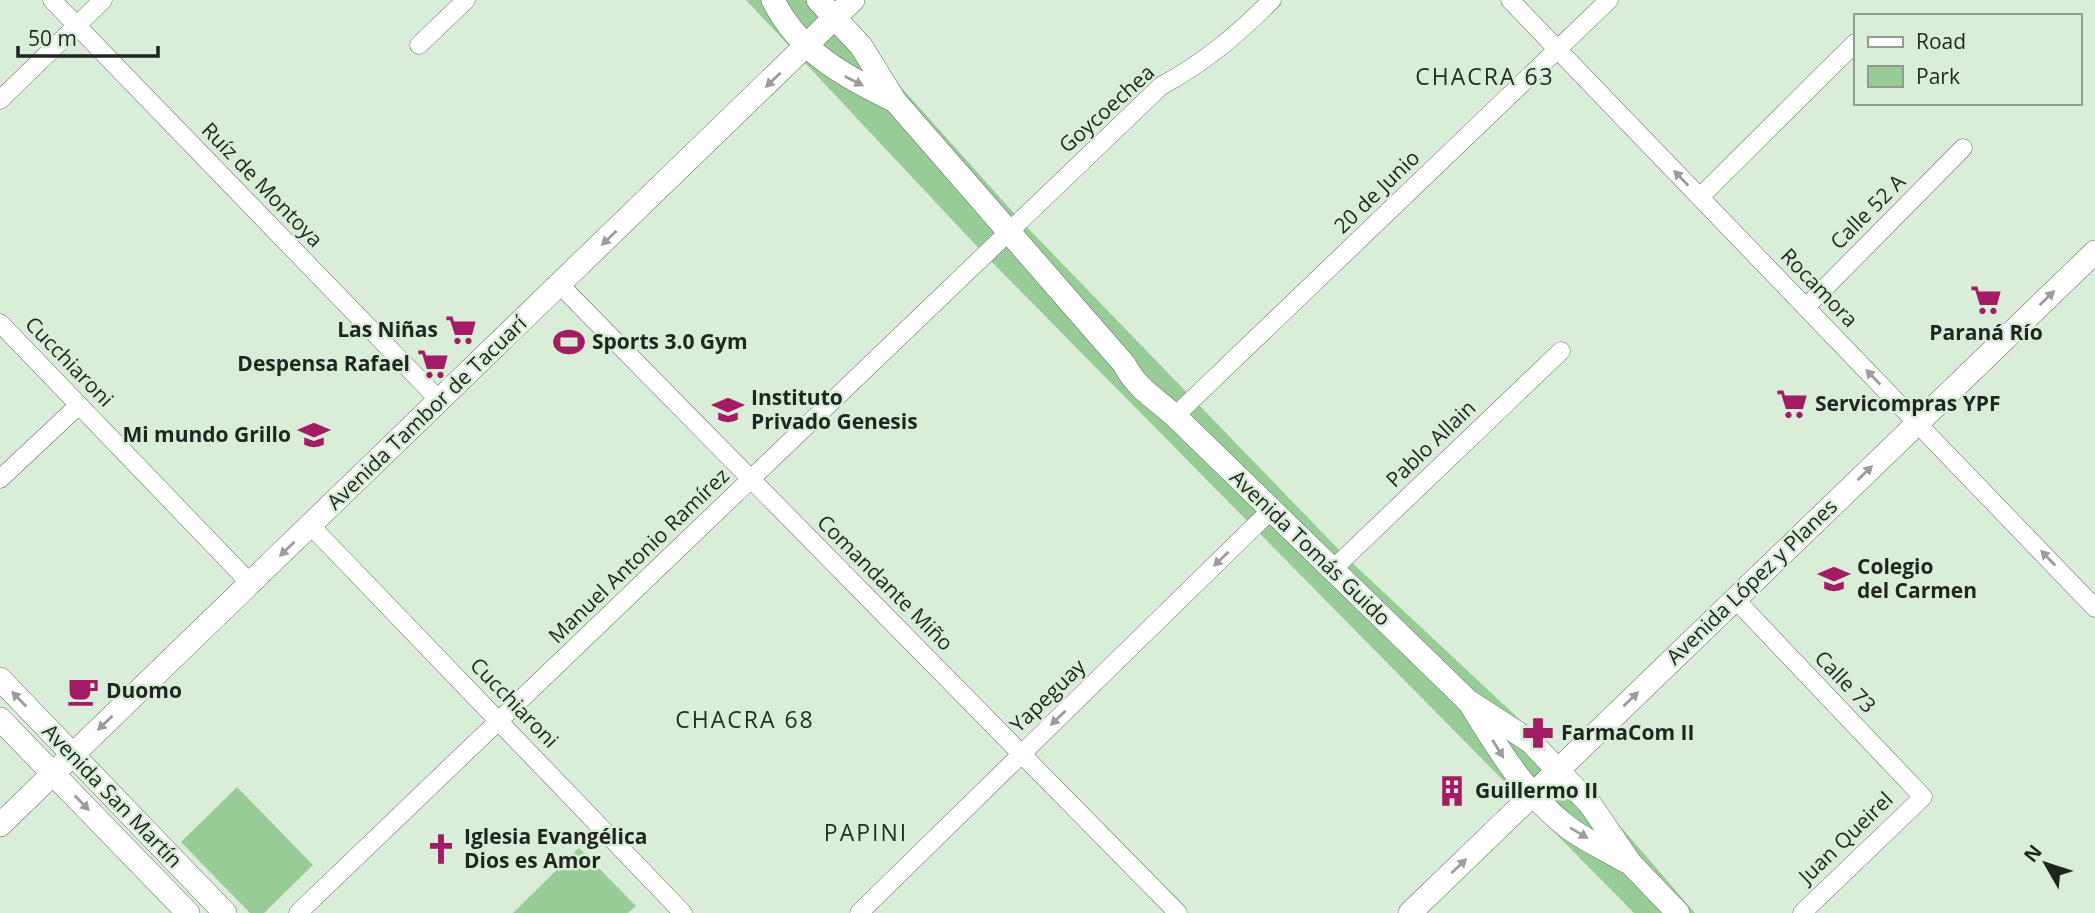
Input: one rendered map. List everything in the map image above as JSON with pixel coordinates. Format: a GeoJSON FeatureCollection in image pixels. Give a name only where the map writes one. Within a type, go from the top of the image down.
{"type":"FeatureCollection","features":[{"type":"Feature","properties":{"kind":"main road","name":"Avenida Tomás Guido"},"geometry":{"type":"LineString","coordinates":[[773,0],[782,19],[806,47],[834,70],[895,101]]}},
{"type":"Feature","properties":{"kind":"main road","name":"Avenida Tomás Guido"},"geometry":{"type":"LineString","coordinates":[[818,0],[861,46],[895,101],[1124,364],[1136,386],[1153,395],[1468,701],[1530,741],[1590,804],[1630,864],[1678,913]]}},
{"type":"Feature","properties":{"kind":"main road","name":"Avenida Tambor de Tacuarí"},"geometry":{"type":"LineString","coordinates":[[0,825],[853,0]]}},
{"type":"Feature","properties":{"kind":"main road","name":"Avenida López y Planes"},"geometry":{"type":"LineString","coordinates":[[1410,913],[2095,252]]}},
{"type":"Feature","properties":{"kind":"main road","name":"Avenida San Martín"},"geometry":{"type":"LineString","coordinates":[[0,680],[225,913]]}},
{"type":"Feature","properties":{"kind":"main road","name":"Avenida Tomás Guido"},"geometry":{"type":"LineString","coordinates":[[1468,701],[1512,771],[1533,795],[1566,826],[1630,864]]}},
{"type":"Feature","properties":{"kind":"main road","name":"Avenida San Martín"},"geometry":{"type":"LineString","coordinates":[[0,719],[188,913]]}},
{"type":"Feature","properties":{"kind":"street","name":"Ruíz de Montoya"},"geometry":{"type":"LineString","coordinates":[[52,0],[440,401]]}},
{"type":"Feature","properties":{"kind":"street"},"geometry":{"type":"LineString","coordinates":[[0,100],[103,0]]}},
{"type":"Feature","properties":{"kind":"street"},"geometry":{"type":"LineString","coordinates":[[419,45],[466,0]]}},
{"type":"Feature","properties":{"kind":"street","name":"Goycoechea"},"geometry":{"type":"LineString","coordinates":[[1009,231],[1161,86],[1192,70],[1232,40],[1272,0]]}},
{"type":"Feature","properties":{"kind":"street","name":"Rocamora"},"geometry":{"type":"LineString","coordinates":[[1510,0],[2095,608]]}},
{"type":"Feature","properties":{"kind":"street","name":"20 de Junio"},"geometry":{"type":"LineString","coordinates":[[1175,416],[1609,0]]}},
{"type":"Feature","properties":{"kind":"street"},"geometry":{"type":"LineString","coordinates":[[1700,197],[1854,44]]}},
{"type":"Feature","properties":{"kind":"street","name":"Calle 52 A"},"geometry":{"type":"LineString","coordinates":[[1806,307],[1962,148]]}},
{"type":"Feature","properties":{"kind":"street","name":"Manuel Antonio Ramírez"},"geometry":{"type":"LineString","coordinates":[[298,913],[1009,231]]}},
{"type":"Feature","properties":{"kind":"street","name":"Comandante Miño"},"geometry":{"type":"LineString","coordinates":[[561,285],[1178,913]]}},
{"type":"Feature","properties":{"kind":"street","name":"Cucchiaroni"},"geometry":{"type":"LineString","coordinates":[[0,323],[251,584]]}},
{"type":"Feature","properties":{"kind":"street","name":"Pablo Allain"},"geometry":{"type":"LineString","coordinates":[[1333,569],[1561,351]]}},
{"type":"Feature","properties":{"kind":"street"},"geometry":{"type":"LineString","coordinates":[[0,479],[79,405]]}},
{"type":"Feature","properties":{"kind":"street","name":"Yapeguay"},"geometry":{"type":"LineString","coordinates":[[859,913],[1270,511]]}},
{"type":"Feature","properties":{"kind":"street","name":"Cucchiaroni"},"geometry":{"type":"LineString","coordinates":[[311,526],[683,913]]}},
{"type":"Feature","properties":{"kind":"street","name":"Calle 73"},"geometry":{"type":"LineString","coordinates":[[1735,599],[1923,797]]}},
{"type":"Feature","properties":{"kind":"street","name":"Juan Queirel"},"geometry":{"type":"LineString","coordinates":[[1802,913],[1923,797]]}},
{"type":"Feature","properties":{"kind":"green space"},"geometry":{"type":"Polygon","coordinates":[[[746,0],[823,0],[1020,220],[1346,557],[1565,762],[1695,913],[1634,913],[985,255],[746,0]]]}},
{"type":"Feature","properties":{"kind":"green space"},"geometry":{"type":"Polygon","coordinates":[[[237,787],[313,865],[264,913],[250,913],[181,842],[237,787]]]}},
{"type":"Feature","properties":{"kind":"green space"},"geometry":{"type":"Polygon","coordinates":[[[579,848],[636,906],[628,913],[513,913],[579,848]]]}},
{"type":"Feature","properties":{"kind":"place","name":"Paraná Río"},"geometry":{"type":"Point","coordinates":[1986,300]}},
{"type":"Feature","properties":{"kind":"place","name":"Las Niñas"},"geometry":{"type":"Point","coordinates":[461,330]}},
{"type":"Feature","properties":{"kind":"place","name":"Sports 3.0 Gym"},"geometry":{"type":"Point","coordinates":[569,342]}},
{"type":"Feature","properties":{"kind":"place","name":"Despensa Rafael"},"geometry":{"type":"Point","coordinates":[433,364]}},
{"type":"Feature","properties":{"kind":"place","name":"Servicompras YPF"},"geometry":{"type":"Point","coordinates":[1792,404]}},
{"type":"Feature","properties":{"kind":"place","name":"Instituto Privado Genesis"},"geometry":{"type":"Point","coordinates":[728,410]}},
{"type":"Feature","properties":{"kind":"place","name":"Mi mundo Grillo"},"geometry":{"type":"Point","coordinates":[314,435]}},
{"type":"Feature","properties":{"kind":"place","name":"Colegio del Carmen"},"geometry":{"type":"Point","coordinates":[1834,579]}},
{"type":"Feature","properties":{"kind":"place","name":"Duomo"},"geometry":{"type":"Point","coordinates":[83,691]}},
{"type":"Feature","properties":{"kind":"place","name":"FarmaCom II"},"geometry":{"type":"Point","coordinates":[1538,733]}},
{"type":"Feature","properties":{"kind":"place","name":"Guillermo II"},"geometry":{"type":"Point","coordinates":[1452,791]}},
{"type":"Feature","properties":{"kind":"place","name":"Iglesia Evangélica Dios es Amor"},"geometry":{"type":"Point","coordinates":[441,849]}},
{"type":"Feature","properties":{"kind":"district","name":"CHACRA 63"},"geometry":{"type":"Point","coordinates":[1485,77]}},
{"type":"Feature","properties":{"kind":"district","name":"CHACRA 68"},"geometry":{"type":"Point","coordinates":[745,720]}},
{"type":"Feature","properties":{"kind":"district","name":"PAPINI"},"geometry":{"type":"Point","coordinates":[866,833]}}]}
